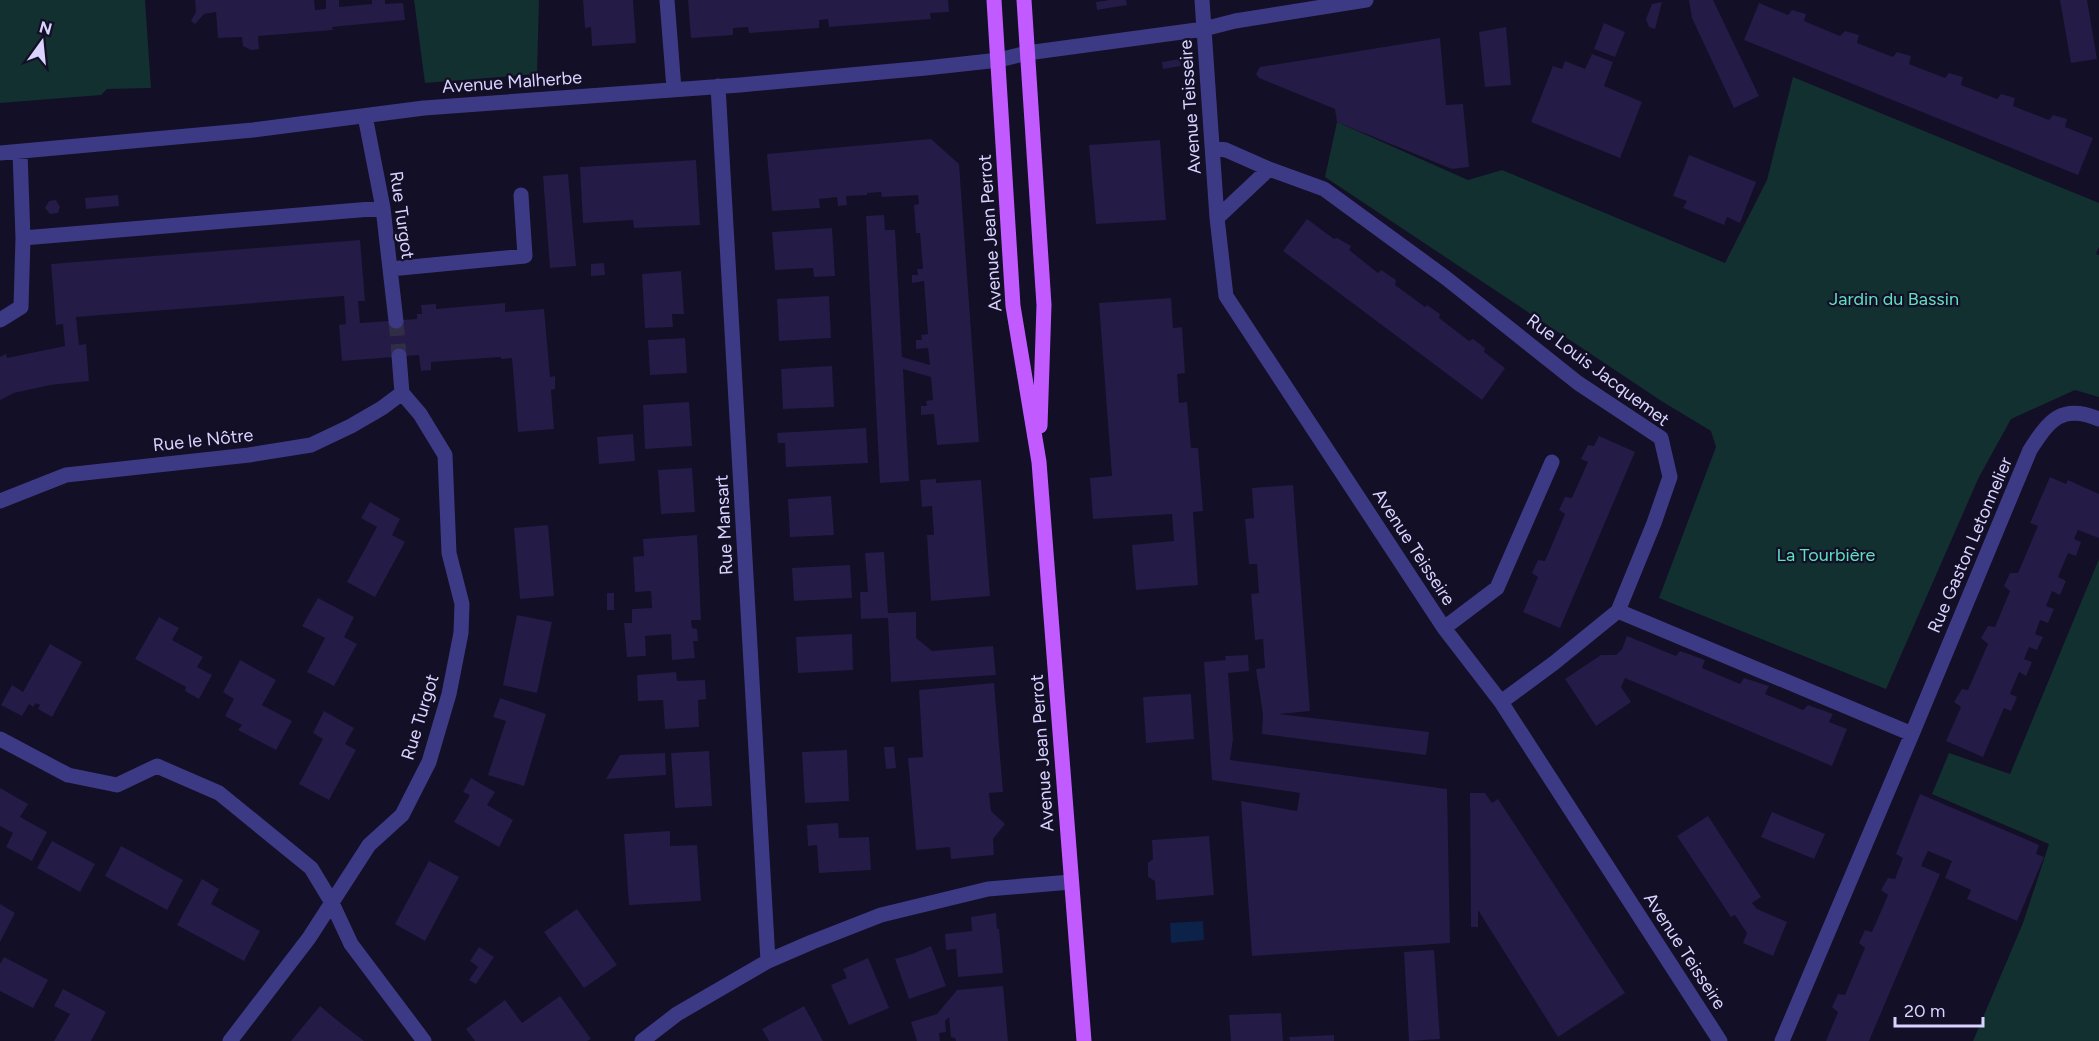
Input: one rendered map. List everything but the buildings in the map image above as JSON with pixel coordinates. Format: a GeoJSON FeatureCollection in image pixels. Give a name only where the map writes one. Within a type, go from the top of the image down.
{"type":"FeatureCollection","features":[{"type":"Feature","properties":{"kind":"main road","name":"Avenue Jean Perrot"},"geometry":{"type":"LineString","coordinates":[[994,0],[1013,306],[1039,462],[1084,1041]]}},
{"type":"Feature","properties":{"kind":"main road","name":"Avenue Jean Perrot"},"geometry":{"type":"LineString","coordinates":[[1024,0],[1044,305],[1039,462]]}},
{"type":"Feature","properties":{"kind":"street"},"geometry":{"type":"LineString","coordinates":[[666,0],[674,89]]}},
{"type":"Feature","properties":{"kind":"street","name":"Avenue Teisseire"},"geometry":{"type":"LineString","coordinates":[[1202,0],[1217,218],[1226,296],[1444,628],[1501,702],[1720,1041]]}},
{"type":"Feature","properties":{"kind":"street","name":"Avenue Malherbe"},"geometry":{"type":"LineString","coordinates":[[0,153],[254,130],[424,108],[718,86],[999,60],[1027,53],[1204,29],[1235,21],[1366,0]]}},
{"type":"Feature","properties":{"kind":"street","name":"Rue Mansart"},"geometry":{"type":"LineString","coordinates":[[718,86],[768,961]]}},
{"type":"Feature","properties":{"kind":"street","name":"Rue Turgot"},"geometry":{"type":"LineString","coordinates":[[365,116],[383,208],[396,321]]}},
{"type":"Feature","properties":{"kind":"street","name":"Rue Louis Jacquemet"},"geometry":{"type":"LineString","coordinates":[[1213,148],[1226,150],[1324,189],[1446,278],[1578,383],[1661,438],[1670,477],[1618,611],[1501,702]]}},
{"type":"Feature","properties":{"kind":"street"},"geometry":{"type":"LineString","coordinates":[[0,320],[21,307],[23,238],[20,152]]}},
{"type":"Feature","properties":{"kind":"street"},"geometry":{"type":"LineString","coordinates":[[1217,218],[1269,169]]}},
{"type":"Feature","properties":{"kind":"street"},"geometry":{"type":"LineString","coordinates":[[390,269],[525,256],[521,195]]}},
{"type":"Feature","properties":{"kind":"street"},"geometry":{"type":"LineString","coordinates":[[23,238],[383,208]]}},
{"type":"Feature","properties":{"kind":"street"},"geometry":{"type":"LineString","coordinates":[[399,356],[402,393]]}},
{"type":"Feature","properties":{"kind":"street","name":"Rue Turgot"},"geometry":{"type":"LineString","coordinates":[[230,1041],[309,938],[369,845],[402,815],[429,762],[449,694],[461,633],[462,604],[449,553],[445,455],[420,414],[402,393]]}},
{"type":"Feature","properties":{"kind":"street","name":"Rue le Nôtre"},"geometry":{"type":"LineString","coordinates":[[0,501],[66,475],[249,455],[311,445],[367,417],[402,393]]}},
{"type":"Feature","properties":{"kind":"street","name":"Rue Gaston Letonnelier"},"geometry":{"type":"LineString","coordinates":[[1782,1041],[2030,450],[2047,425],[2066,413],[2089,415],[2099,419]]}},
{"type":"Feature","properties":{"kind":"street"},"geometry":{"type":"LineString","coordinates":[[1444,628],[1497,588],[1552,462]]}},
{"type":"Feature","properties":{"kind":"street"},"geometry":{"type":"LineString","coordinates":[[1618,611],[1912,734]]}},
{"type":"Feature","properties":{"kind":"street"},"geometry":{"type":"LineString","coordinates":[[0,739],[68,775],[117,785],[157,766],[219,793],[311,868],[331,901],[351,944],[424,1041]]}},
{"type":"Feature","properties":{"kind":"street"},"geometry":{"type":"LineString","coordinates":[[642,1041],[677,1014],[768,961],[881,915],[988,889],[1071,882]]}},
{"type":"Feature","properties":{"kind":"green space"},"geometry":{"type":"Polygon","coordinates":[[[0,0],[145,0],[151,88],[107,89],[101,95],[0,103],[0,0]]]}},
{"type":"Feature","properties":{"kind":"green space"},"geometry":{"type":"Polygon","coordinates":[[[414,0],[539,0],[537,74],[425,83],[414,0]]]}},
{"type":"Feature","properties":{"kind":"green space","name":"Jardin du Bassin"},"geometry":{"type":"Polygon","coordinates":[[[1793,77],[2099,203],[2099,247],[2096,254],[2099,255],[2099,397],[2075,390],[2011,419],[1979,477],[1886,689],[1659,598],[1716,447],[1711,431],[1663,402],[1325,177],[1337,122],[1468,180],[1502,170],[1725,263],[1767,180],[1793,77]]]}},
{"type":"Feature","properties":{"kind":"green space"},"geometry":{"type":"Polygon","coordinates":[[[2099,559],[2099,1041],[1973,1041],[2023,923],[2049,844],[1932,794],[1949,753],[2010,774],[2099,559]]]}},
{"type":"Feature","properties":{"kind":"water"},"geometry":{"type":"Polygon","coordinates":[[[1203,921],[1204,940],[1171,943],[1170,923],[1203,921]]]}},
{"type":"Feature","properties":{"kind":"tunnel"},"geometry":{"type":"LineString","coordinates":[[396,321],[399,356]]}},
{"type":"Feature","properties":{"kind":"park label","name":"La Tourbière"},"geometry":{"type":"Point","coordinates":[1826,555]}}]}
